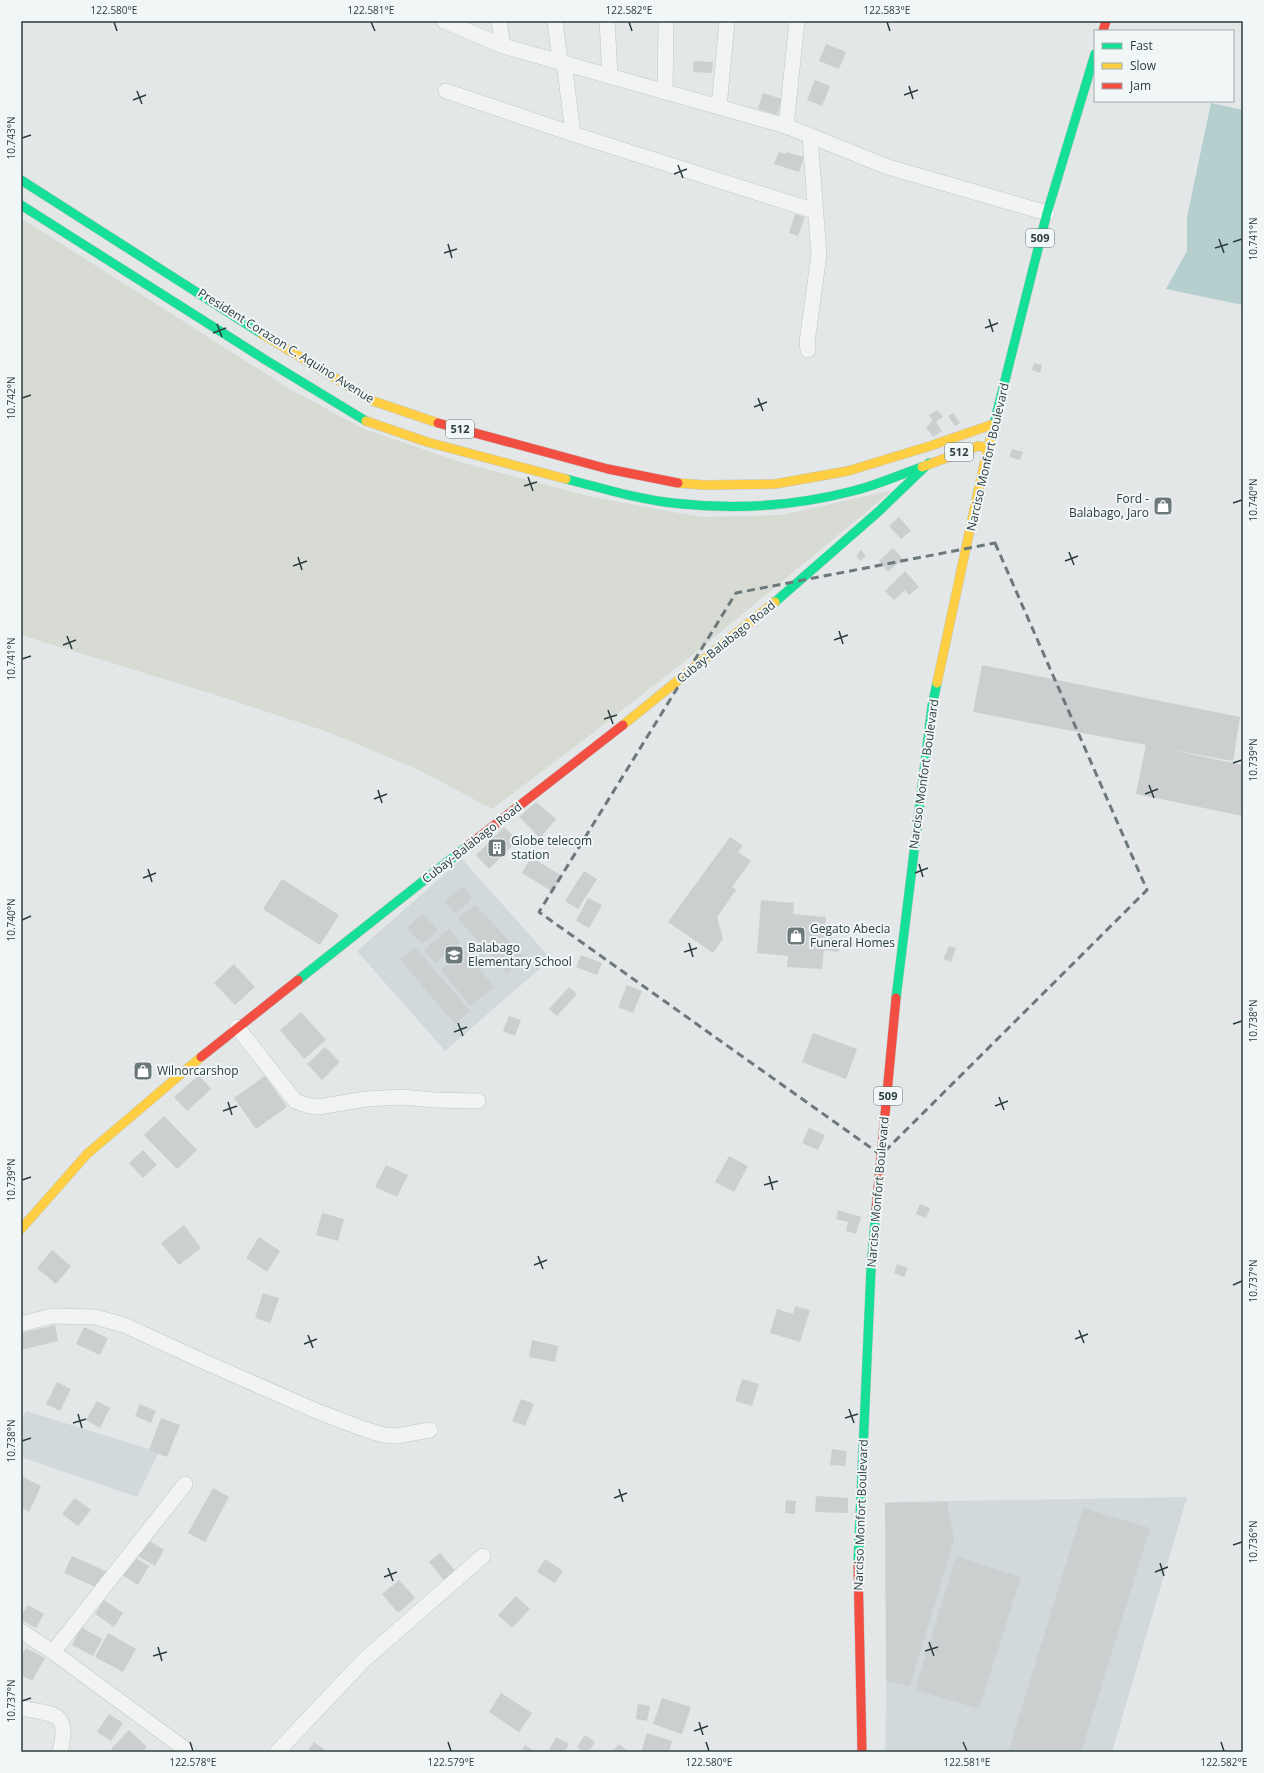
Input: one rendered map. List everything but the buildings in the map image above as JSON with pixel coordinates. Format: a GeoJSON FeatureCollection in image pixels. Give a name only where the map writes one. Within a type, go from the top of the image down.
{"type":"FeatureCollection","features":[{"type":"Feature","properties":{"kind":"main road","name":"Narciso Monfort Boulevard"},"geometry":{"type":"LineString","coordinates":[[862,1752],[858,1561],[871,1270],[900,958],[932,706],[981,478],[1046,213],[1094,57]]}},
{"type":"Feature","properties":{"kind":"main road","name":"President Corazon C. Aquino Avenue"},"geometry":{"type":"LineString","coordinates":[[21,180],[84,232],[324,397],[364,420],[399,434],[603,489],[671,503],[734,507],[778,505],[853,491],[978,446],[989,448]]}},
{"type":"Feature","properties":{"kind":"main road","name":"President Corazon C. Aquino Avenue"},"geometry":{"type":"LineString","coordinates":[[21,205],[84,232],[373,402],[433,422],[608,469],[674,483],[704,485],[775,484],[848,471],[930,446],[994,424]]}},
{"type":"Feature","properties":{"kind":"main road","name":"Cubay-Balabago Road"},"geometry":{"type":"LineString","coordinates":[[21,1229],[87,1154],[237,1027],[482,834],[656,700],[770,607],[878,512],[929,463]]}},
{"type":"Feature","properties":{"kind":"street"},"geometry":{"type":"LineString","coordinates":[[444,21],[503,46],[786,126],[810,137],[888,167],[1046,213]]}},
{"type":"Feature","properties":{"kind":"street"},"geometry":{"type":"LineString","coordinates":[[499,21],[503,46]]}},
{"type":"Feature","properties":{"kind":"street"},"geometry":{"type":"LineString","coordinates":[[555,21],[573,134]]}},
{"type":"Feature","properties":{"kind":"street"},"geometry":{"type":"LineString","coordinates":[[607,21],[610,76]]}},
{"type":"Feature","properties":{"kind":"street"},"geometry":{"type":"LineString","coordinates":[[665,92],[666,21]]}},
{"type":"Feature","properties":{"kind":"street"},"geometry":{"type":"LineString","coordinates":[[720,107],[727,21]]}},
{"type":"Feature","properties":{"kind":"street"},"geometry":{"type":"LineString","coordinates":[[786,126],[797,21]]}},
{"type":"Feature","properties":{"kind":"street"},"geometry":{"type":"LineString","coordinates":[[446,91],[573,134],[815,211]]}},
{"type":"Feature","properties":{"kind":"street"},"geometry":{"type":"LineString","coordinates":[[808,350],[807,342],[819,255],[810,137]]}},
{"type":"Feature","properties":{"kind":"street"},"geometry":{"type":"LineString","coordinates":[[237,1027],[295,1101],[306,1106],[318,1107],[366,1099],[402,1097],[434,1100],[478,1101]]}},
{"type":"Feature","properties":{"kind":"street"},"geometry":{"type":"LineString","coordinates":[[21,1324],[52,1316],[95,1317],[124,1324],[207,1363],[319,1412],[364,1429],[383,1435],[396,1436],[430,1430]]}},
{"type":"Feature","properties":{"kind":"street"},"geometry":{"type":"LineString","coordinates":[[53,1652],[185,1484]]}},
{"type":"Feature","properties":{"kind":"street"},"geometry":{"type":"LineString","coordinates":[[276,1752],[364,1660],[483,1556]]}},
{"type":"Feature","properties":{"kind":"street"},"geometry":{"type":"LineString","coordinates":[[21,1631],[53,1652],[189,1752]]}},
{"type":"Feature","properties":{"kind":"street"},"geometry":{"type":"LineString","coordinates":[[21,1708],[56,1715],[61,1720],[64,1736],[60,1752]]}},
{"type":"Feature","properties":{"kind":"highlighted area"},"geometry":{"type":"Polygon","coordinates":[[[995,543],[1147,890],[881,1155],[539,912],[736,593],[995,543]]]}},
{"type":"Feature","properties":{"kind":"shaded area"},"geometry":{"type":"Polygon","coordinates":[[[21,218],[290,389],[362,428],[460,462],[592,497],[701,517],[782,515],[893,490],[689,658],[492,809],[415,768],[325,731],[219,696],[21,635],[21,218]]]}},
{"type":"Feature","properties":{"kind":"shaded area","name":"Balabago Elementary School"},"geometry":{"type":"Polygon","coordinates":[[[462,859],[551,959],[445,1051],[357,951],[462,859]]]}},
{"type":"Feature","properties":{"kind":"shaded area"},"geometry":{"type":"Polygon","coordinates":[[[26,1411],[159,1452],[137,1497],[21,1457],[21,1424],[26,1411]]]}},
{"type":"Feature","properties":{"kind":"shaded area"},"geometry":{"type":"Polygon","coordinates":[[[1187,1497],[1112,1752],[885,1752],[890,1502],[1187,1497]]]}},
{"type":"Feature","properties":{"kind":"water"},"geometry":{"type":"Polygon","coordinates":[[[1211,103],[1243,110],[1243,305],[1166,289],[1187,251],[1187,217],[1211,103]]]}},
{"type":"Feature","properties":{"kind":"traffic: fast"},"geometry":{"type":"LineString","coordinates":[[993,428],[1047,213],[1094,57]]}},
{"type":"Feature","properties":{"kind":"traffic: fast"},"geometry":{"type":"LineString","coordinates":[[21,180],[262,334]]}},
{"type":"Feature","properties":{"kind":"traffic: fast"},"geometry":{"type":"LineString","coordinates":[[21,205],[264,359],[366,421]]}},
{"type":"Feature","properties":{"kind":"traffic: fast"},"geometry":{"type":"LineString","coordinates":[[775,602],[878,512],[929,463]]}},
{"type":"Feature","properties":{"kind":"traffic: fast"},"geometry":{"type":"LineString","coordinates":[[566,479],[646,499],[695,505],[741,506],[786,503],[831,496],[871,486],[922,467]]}},
{"type":"Feature","properties":{"kind":"traffic: fast"},"geometry":{"type":"LineString","coordinates":[[896,998],[932,706],[937,683]]}},
{"type":"Feature","properties":{"kind":"traffic: fast"},"geometry":{"type":"LineString","coordinates":[[298,980],[470,844]]}},
{"type":"Feature","properties":{"kind":"traffic: fast"},"geometry":{"type":"LineString","coordinates":[[858,1564],[871,1269],[876,1210]]}},
{"type":"Feature","properties":{"kind":"traffic: slow"},"geometry":{"type":"LineString","coordinates":[[262,334],[373,401],[438,423]]}},
{"type":"Feature","properties":{"kind":"traffic: slow"},"geometry":{"type":"LineString","coordinates":[[366,421],[427,442],[566,479]]}},
{"type":"Feature","properties":{"kind":"traffic: slow"},"geometry":{"type":"LineString","coordinates":[[678,483],[704,485],[775,484],[848,471],[930,446],[994,424]]}},
{"type":"Feature","properties":{"kind":"traffic: slow"},"geometry":{"type":"LineString","coordinates":[[937,683],[993,428]]}},
{"type":"Feature","properties":{"kind":"traffic: slow"},"geometry":{"type":"LineString","coordinates":[[922,467],[978,446],[989,448]]}},
{"type":"Feature","properties":{"kind":"traffic: slow"},"geometry":{"type":"LineString","coordinates":[[623,725],[775,602]]}},
{"type":"Feature","properties":{"kind":"traffic: slow"},"geometry":{"type":"LineString","coordinates":[[21,1229],[87,1154],[201,1057]]}},
{"type":"Feature","properties":{"kind":"traffic: jam"},"geometry":{"type":"LineString","coordinates":[[1103,30],[1106,21]]}},
{"type":"Feature","properties":{"kind":"traffic: jam"},"geometry":{"type":"LineString","coordinates":[[438,423],[608,469],[678,483]]}},
{"type":"Feature","properties":{"kind":"traffic: jam"},"geometry":{"type":"LineString","coordinates":[[470,844],[623,725]]}},
{"type":"Feature","properties":{"kind":"traffic: jam"},"geometry":{"type":"LineString","coordinates":[[201,1057],[298,980]]}},
{"type":"Feature","properties":{"kind":"traffic: jam"},"geometry":{"type":"LineString","coordinates":[[876,1210],[896,998]]}},
{"type":"Feature","properties":{"kind":"traffic: jam"},"geometry":{"type":"LineString","coordinates":[[858,1564],[862,1752]]}},
{"type":"Feature","properties":{"kind":"place","name":"Ford - Balabago, Jaro"},"geometry":{"type":"Point","coordinates":[1163,506]}},
{"type":"Feature","properties":{"kind":"place","name":"Globe telecom station"},"geometry":{"type":"Point","coordinates":[497,848]}},
{"type":"Feature","properties":{"kind":"place","name":"Gegato Abecia Funeral Homes"},"geometry":{"type":"Point","coordinates":[796,936]}},
{"type":"Feature","properties":{"kind":"place","name":"Balabago Elementary School"},"geometry":{"type":"Point","coordinates":[454,955]}},
{"type":"Feature","properties":{"kind":"place","name":"Wilnorcarshop"},"geometry":{"type":"Point","coordinates":[143,1071]}}]}
